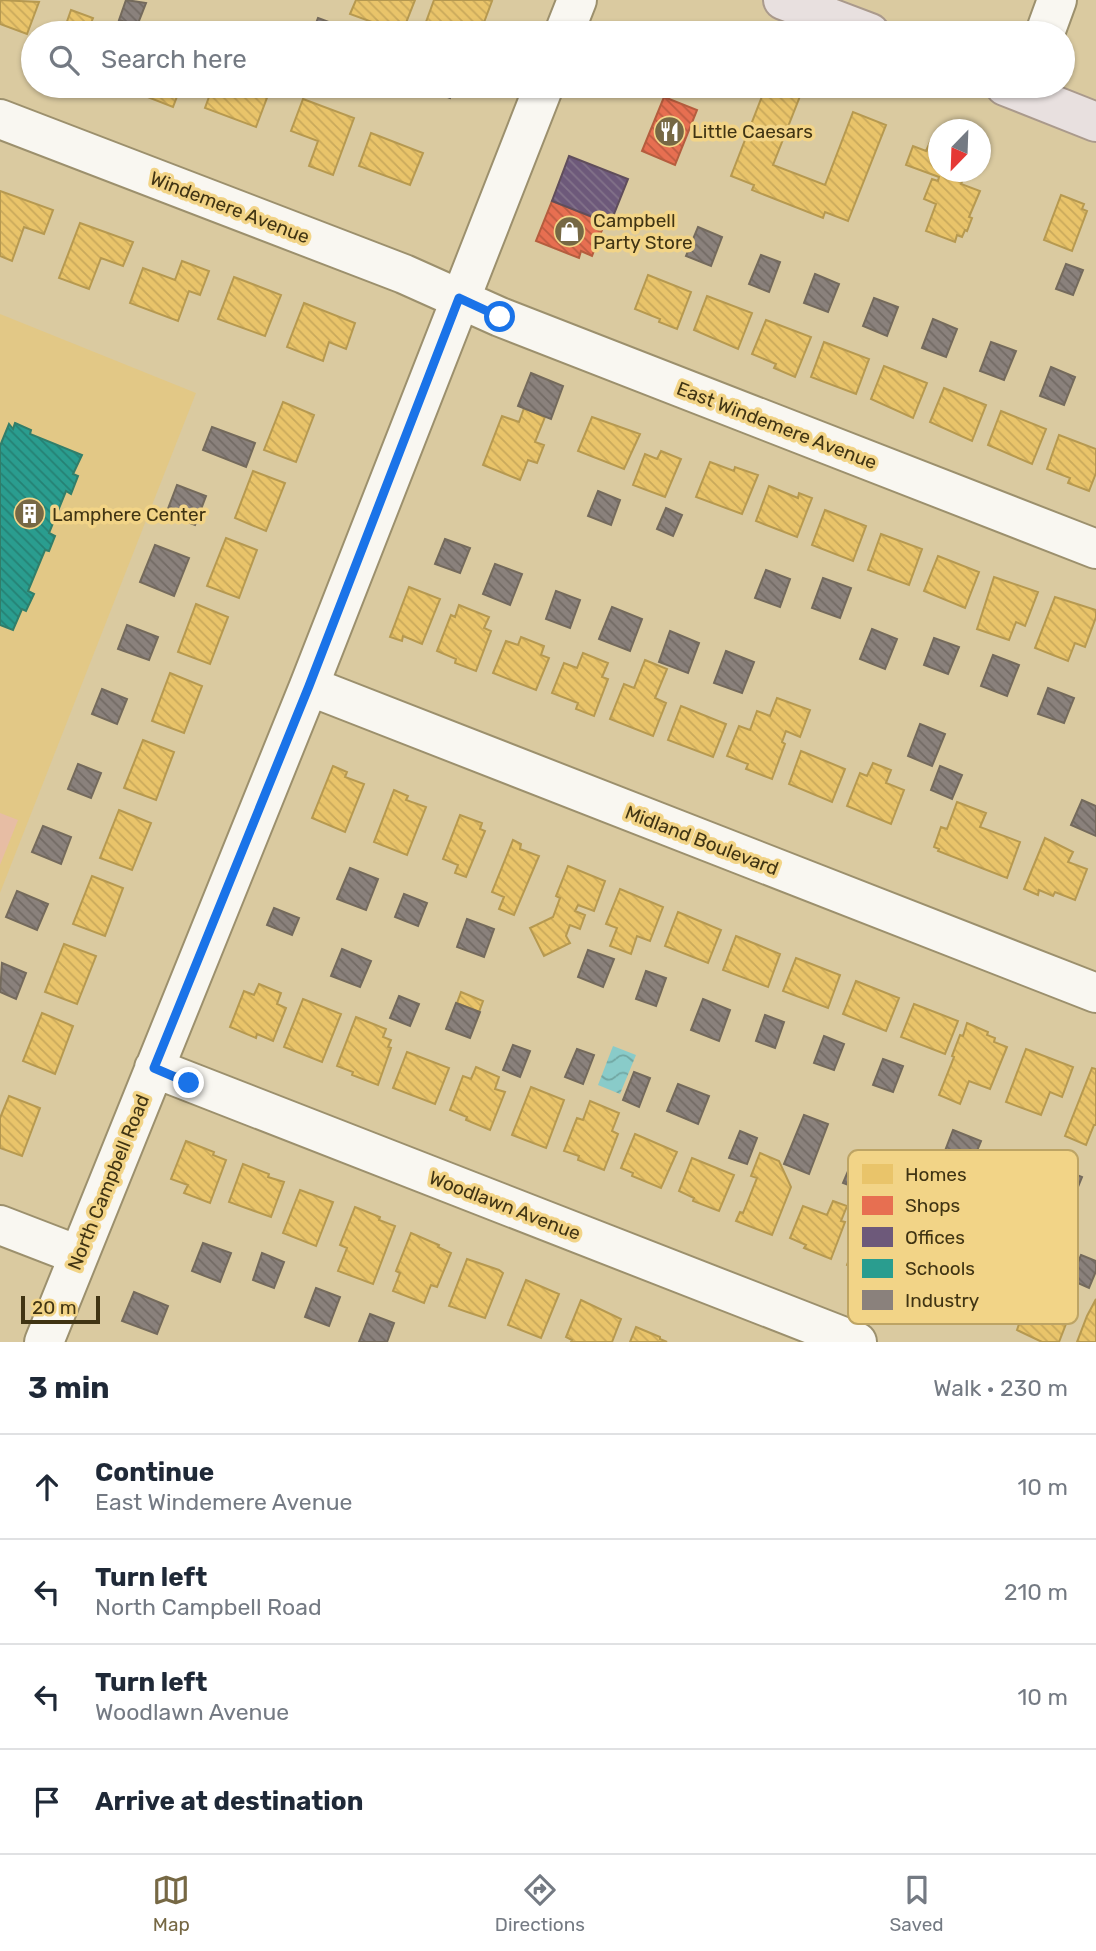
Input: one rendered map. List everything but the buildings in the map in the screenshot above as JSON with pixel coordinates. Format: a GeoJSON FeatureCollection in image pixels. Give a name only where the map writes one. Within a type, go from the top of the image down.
{"type":"FeatureCollection","features":[{"type":"Feature","properties":{"kind":"main road"},"geometry":{"type":"LineString","coordinates":[[783,0],[838,21]]}},
{"type":"Feature","properties":{"kind":"main road"},"geometry":{"type":"LineString","coordinates":[[1040,98],[1096,122]]}},
{"type":"Feature","properties":{"kind":"street"},"geometry":{"type":"LineString","coordinates":[[569,21],[577,0]]}},
{"type":"Feature","properties":{"kind":"street"},"geometry":{"type":"LineString","coordinates":[[1049,21],[1057,0]]}},
{"type":"Feature","properties":{"kind":"street","name":"North Campbell Road"},"geometry":{"type":"LineString","coordinates":[[44,1342],[309,686],[539,98]]}},
{"type":"Feature","properties":{"kind":"street","name":"Windemere Avenue"},"geometry":{"type":"LineString","coordinates":[[0,119],[404,274],[459,298]]}},
{"type":"Feature","properties":{"kind":"street","name":"East Windemere Avenue"},"geometry":{"type":"LineString","coordinates":[[459,298],[500,317],[1096,549]]}},
{"type":"Feature","properties":{"kind":"street","name":"Midland Boulevard"},"geometry":{"type":"LineString","coordinates":[[309,686],[1096,993]]}},
{"type":"Feature","properties":{"kind":"street","name":"Woodlawn Avenue"},"geometry":{"type":"LineString","coordinates":[[154,1068],[857,1342]]}},
{"type":"Feature","properties":{"kind":"street"},"geometry":{"type":"LineString","coordinates":[[0,1225],[78,1255]]}},
{"type":"Feature","properties":{"kind":"shaded area"},"geometry":{"type":"Polygon","coordinates":[[[0,314],[196,393],[0,893],[0,314]]]}},
{"type":"Feature","properties":{"kind":"shaded area"},"geometry":{"type":"Polygon","coordinates":[[[0,813],[18,820],[0,865],[0,813]]]}},
{"type":"Feature","properties":{"kind":"water"},"geometry":{"type":"Polygon","coordinates":[[[613,1046],[636,1055],[620,1094],[598,1085],[613,1046]]]}},
{"type":"Feature","properties":{"kind":"place","name":"Little Caesars"},"geometry":{"type":"Point","coordinates":[669,131]}},
{"type":"Feature","properties":{"kind":"place","name":"Campbell Party Store"},"geometry":{"type":"Point","coordinates":[570,231]}},
{"type":"Feature","properties":{"kind":"place","name":"Lamphere Center"},"geometry":{"type":"Point","coordinates":[29,514]}},
{"type":"Feature","properties":{"kind":"route"},"geometry":{"type":"LineString","coordinates":[[189,1083],[154,1068],[309,686],[459,298],[500,317]]}}]}
